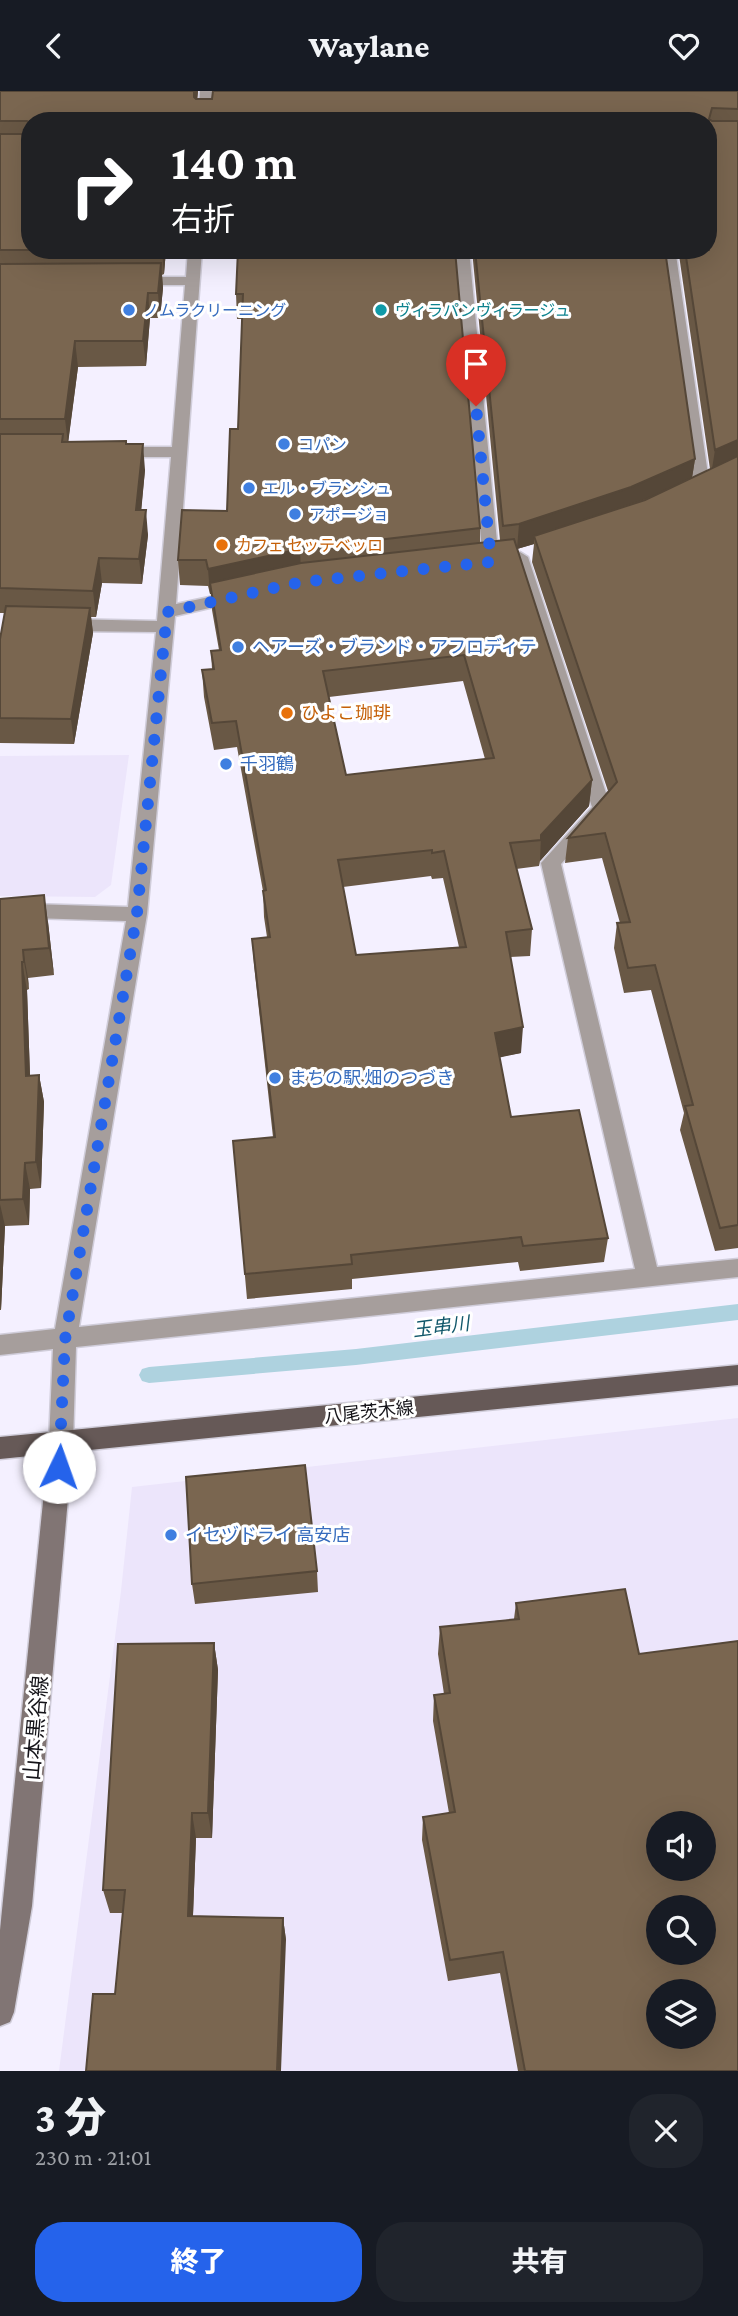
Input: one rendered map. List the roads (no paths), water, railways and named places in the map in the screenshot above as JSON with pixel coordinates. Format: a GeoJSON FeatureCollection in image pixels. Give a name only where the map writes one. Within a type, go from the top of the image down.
{"type":"FeatureCollection","features":[{"type":"Feature","properties":{"kind":"main road","name":"八尾茨木線"},"geometry":{"type":"LineString","coordinates":[[0,1448],[738,1375]]}},
{"type":"Feature","properties":{"kind":"main road","name":"山本黒谷線"},"geometry":{"type":"LineString","coordinates":[[0,2012],[18,1906],[61,1442]]}},
{"type":"Feature","properties":{"kind":"street"},"geometry":{"type":"LineString","coordinates":[[206,112],[207,91]]}},
{"type":"Feature","properties":{"kind":"street"},"geometry":{"type":"LineString","coordinates":[[61,1442],[65,1340],[137,913],[166,620],[194,259]]}},
{"type":"Feature","properties":{"kind":"street"},"geometry":{"type":"LineString","coordinates":[[463,259],[485,563],[527,555],[603,808],[551,863],[648,1276]]}},
{"type":"Feature","properties":{"kind":"street"},"geometry":{"type":"LineString","coordinates":[[670,259],[702,488]]}},
{"type":"Feature","properties":{"kind":"street"},"geometry":{"type":"LineString","coordinates":[[124,281],[193,281]]}},
{"type":"Feature","properties":{"kind":"street"},"geometry":{"type":"LineString","coordinates":[[96,452],[179,452]]}},
{"type":"Feature","properties":{"kind":"street"},"geometry":{"type":"LineString","coordinates":[[41,624],[166,620],[260,591]]}},
{"type":"Feature","properties":{"kind":"street"},"geometry":{"type":"LineString","coordinates":[[0,910],[137,913]]}},
{"type":"Feature","properties":{"kind":"street"},"geometry":{"type":"LineString","coordinates":[[0,1345],[738,1268]]}},
{"type":"Feature","properties":{"kind":"waterway","name":"玉串川"},"geometry":{"type":"LineString","coordinates":[[149,1375],[356,1357],[738,1312]]}},
{"type":"Feature","properties":{"kind":"place","name":"ノムラクリーニング"},"geometry":{"type":"Point","coordinates":[129,310]}},
{"type":"Feature","properties":{"kind":"place","name":"ヴィラパンヴィラージュ"},"geometry":{"type":"Point","coordinates":[381,310]}},
{"type":"Feature","properties":{"kind":"place","name":"コパン"},"geometry":{"type":"Point","coordinates":[284,444]}},
{"type":"Feature","properties":{"kind":"place","name":"エル・ブランシュ"},"geometry":{"type":"Point","coordinates":[249,488]}},
{"type":"Feature","properties":{"kind":"place","name":"アポージョ"},"geometry":{"type":"Point","coordinates":[295,514]}},
{"type":"Feature","properties":{"kind":"place","name":"カフェ セッテベッロ"},"geometry":{"type":"Point","coordinates":[222,545]}},
{"type":"Feature","properties":{"kind":"place","name":"ヘアーズ・ブランド・アフロディテ"},"geometry":{"type":"Point","coordinates":[238,647]}},
{"type":"Feature","properties":{"kind":"place","name":"ひよこ珈琲"},"geometry":{"type":"Point","coordinates":[287,713]}},
{"type":"Feature","properties":{"kind":"place","name":"千羽鶴"},"geometry":{"type":"Point","coordinates":[226,764]}},
{"type":"Feature","properties":{"kind":"place","name":"まちの駅 畑のつづき"},"geometry":{"type":"Point","coordinates":[275,1078]}},
{"type":"Feature","properties":{"kind":"place","name":"イセヅドライ 高安店"},"geometry":{"type":"Point","coordinates":[171,1535]}}]}
